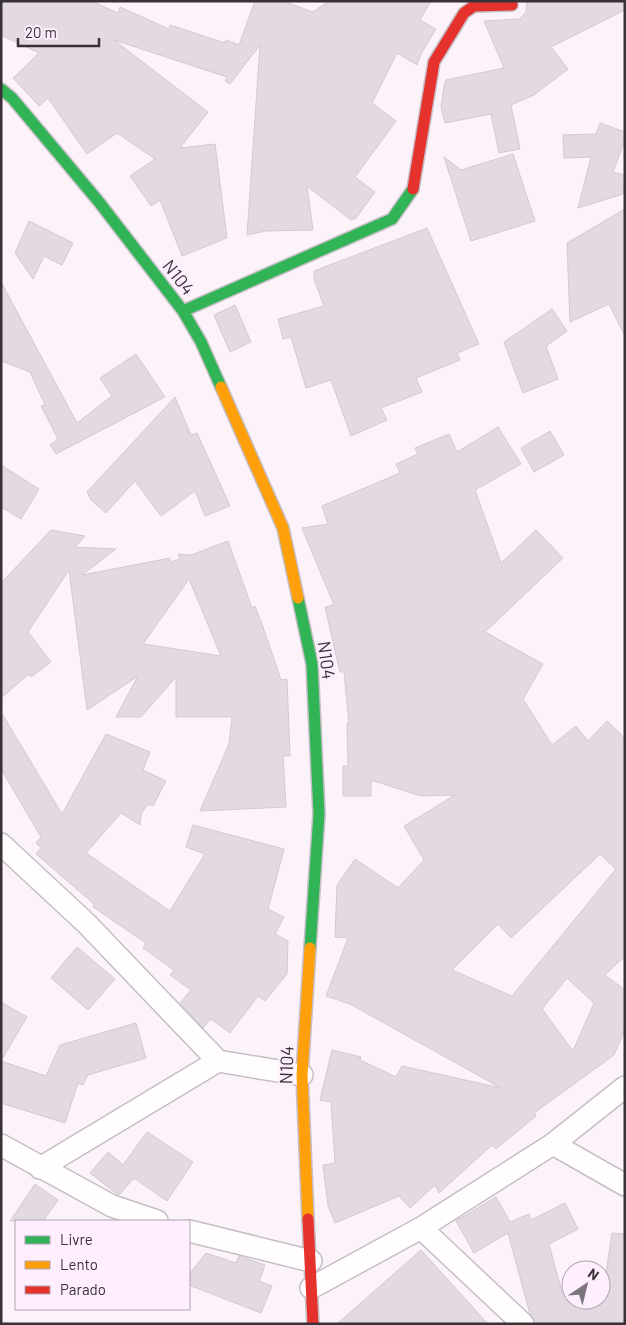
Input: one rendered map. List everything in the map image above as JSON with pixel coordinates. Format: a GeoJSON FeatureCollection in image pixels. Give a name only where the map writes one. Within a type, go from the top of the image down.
{"type":"FeatureCollection","features":[{"type":"Feature","properties":{"kind":"street"},"geometry":{"type":"LineString","coordinates":[[183,311],[392,219],[412,193],[434,62],[464,13],[474,6],[512,5]]}},
{"type":"Feature","properties":{"kind":"street","name":"N104"},"geometry":{"type":"LineString","coordinates":[[1,89],[12,98],[92,195],[183,311],[201,342],[283,528],[312,664],[319,814],[302,1075],[313,1324]]}},
{"type":"Feature","properties":{"kind":"street"},"geometry":{"type":"LineString","coordinates":[[1,844],[87,924],[218,1061],[302,1075]]}},
{"type":"Feature","properties":{"kind":"street"},"geometry":{"type":"LineString","coordinates":[[40,1168],[218,1061]]}},
{"type":"Feature","properties":{"kind":"street"},"geometry":{"type":"LineString","coordinates":[[311,1288],[421,1228],[553,1144],[625,1087]]}},
{"type":"Feature","properties":{"kind":"street"},"geometry":{"type":"LineString","coordinates":[[553,1144],[625,1184]]}},
{"type":"Feature","properties":{"kind":"street"},"geometry":{"type":"LineString","coordinates":[[1,1145],[112,1206],[154,1220]]}},
{"type":"Feature","properties":{"kind":"street"},"geometry":{"type":"LineString","coordinates":[[421,1228],[523,1324]]}},
{"type":"Feature","properties":{"kind":"street"},"geometry":{"type":"LineString","coordinates":[[190,1231],[311,1261]]}},
{"type":"Feature","properties":{"kind":"building"},"geometry":{"type":"Polygon","coordinates":[[[1,1],[91,1],[118,13],[120,7],[169,29],[170,25],[225,43],[226,40],[239,45],[255,1],[283,1],[313,12],[329,1],[431,1],[420,20],[436,29],[421,54],[417,65],[397,53],[372,103],[396,121],[355,177],[375,192],[356,218],[351,220],[307,186],[313,230],[266,231],[247,235],[260,45],[230,84],[225,81],[227,77],[114,40],[208,112],[180,148],[215,144],[227,238],[182,256],[160,200],[151,206],[130,176],[155,159],[117,133],[87,154],[48,98],[39,106],[13,78],[39,53],[1,35],[1,1]]]}},
{"type":"Feature","properties":{"kind":"building"},"geometry":{"type":"Polygon","coordinates":[[[527,1],[625,1],[625,10],[551,47],[568,69],[534,95],[511,105],[520,149],[499,153],[491,114],[445,123],[441,107],[444,86],[446,80],[504,68],[484,21],[520,19],[526,12],[527,1]]]}},
{"type":"Feature","properties":{"kind":"building"},"geometry":{"type":"Polygon","coordinates":[[[600,123],[625,132],[625,140],[613,172],[625,175],[623,194],[578,208],[591,157],[564,158],[563,135],[596,134],[600,123]]]}},
{"type":"Feature","properties":{"kind":"building"},"geometry":{"type":"Polygon","coordinates":[[[513,154],[535,221],[471,241],[444,157],[461,170],[513,154]]]}},
{"type":"Feature","properties":{"kind":"building"},"geometry":{"type":"Polygon","coordinates":[[[625,209],[625,336],[609,304],[570,322],[567,243],[625,209]]]}},
{"type":"Feature","properties":{"kind":"building"},"geometry":{"type":"Polygon","coordinates":[[[29,221],[73,243],[62,265],[44,256],[33,279],[15,253],[29,221]]]}},
{"type":"Feature","properties":{"kind":"building"},"geometry":{"type":"Polygon","coordinates":[[[427,228],[479,344],[457,353],[460,360],[416,378],[422,392],[381,408],[387,420],[351,436],[331,380],[306,388],[291,337],[283,339],[278,319],[324,306],[314,279],[314,271],[427,228]]]}},
{"type":"Feature","properties":{"kind":"building"},"geometry":{"type":"Polygon","coordinates":[[[1,282],[77,423],[112,396],[100,378],[136,354],[165,397],[56,454],[50,445],[58,439],[41,406],[45,405],[30,372],[1,361],[1,282]]]}},
{"type":"Feature","properties":{"kind":"building"},"geometry":{"type":"Polygon","coordinates":[[[235,305],[251,342],[230,352],[214,315],[235,305]]]}},
{"type":"Feature","properties":{"kind":"building"},"geometry":{"type":"Polygon","coordinates":[[[552,309],[567,331],[546,346],[558,379],[523,393],[504,342],[552,309]]]}},
{"type":"Feature","properties":{"kind":"building"},"geometry":{"type":"Polygon","coordinates":[[[175,397],[191,435],[197,433],[230,506],[205,516],[195,491],[161,516],[135,481],[106,513],[91,500],[87,492],[175,397]]]}},
{"type":"Feature","properties":{"kind":"building"},"geometry":{"type":"Polygon","coordinates":[[[498,427],[521,464],[475,490],[501,563],[536,530],[563,558],[485,632],[543,664],[523,699],[552,745],[576,726],[588,741],[607,721],[625,738],[625,956],[605,975],[625,990],[625,1030],[614,1055],[534,1113],[536,1116],[496,1149],[492,1145],[439,1193],[435,1185],[410,1208],[399,1196],[335,1223],[328,1206],[323,1165],[335,1163],[331,1102],[320,1100],[332,1050],[361,1057],[360,1060],[396,1077],[402,1066],[501,1088],[350,1004],[326,996],[348,938],[335,937],[337,885],[355,859],[398,888],[424,860],[404,826],[455,795],[421,796],[371,780],[371,796],[343,796],[343,766],[348,766],[347,723],[349,724],[344,672],[340,672],[325,607],[334,605],[302,528],[328,524],[322,506],[400,473],[396,464],[418,454],[415,448],[449,434],[457,452],[498,427]],[[600,854],[511,938],[498,924],[452,970],[512,996],[616,869],[600,854]],[[567,978],[542,1009],[573,1051],[594,1003],[567,978]]]}},
{"type":"Feature","properties":{"kind":"building"},"geometry":{"type":"Polygon","coordinates":[[[550,431],[564,455],[534,472],[521,448],[550,431]]]}},
{"type":"Feature","properties":{"kind":"building"},"geometry":{"type":"Polygon","coordinates":[[[1,465],[39,489],[21,519],[1,507],[1,465]]]}},
{"type":"Feature","properties":{"kind":"building"},"geometry":{"type":"Polygon","coordinates":[[[51,530],[85,536],[75,547],[116,549],[82,575],[170,558],[170,562],[180,559],[178,554],[191,555],[228,541],[252,608],[255,606],[281,680],[287,679],[290,756],[283,756],[286,807],[200,811],[229,744],[232,717],[176,717],[176,677],[141,717],[116,717],[138,676],[87,710],[69,570],[28,632],[51,662],[31,677],[29,674],[1,698],[1,583],[51,530]],[[189,579],[143,644],[221,656],[189,579]]]}},
{"type":"Feature","properties":{"kind":"building"},"geometry":{"type":"Polygon","coordinates":[[[1,712],[62,814],[106,734],[150,752],[143,770],[166,781],[153,806],[148,804],[141,814],[140,825],[121,813],[86,853],[170,911],[205,854],[186,847],[193,825],[284,849],[268,909],[284,917],[275,934],[288,941],[287,974],[265,1001],[258,996],[230,1033],[211,1019],[203,1028],[180,1003],[191,990],[170,975],[174,970],[143,948],[146,943],[93,907],[94,904],[36,854],[41,848],[36,843],[41,837],[1,769],[1,712]]]}},
{"type":"Feature","properties":{"kind":"building"},"geometry":{"type":"Polygon","coordinates":[[[77,947],[115,979],[88,1010],[51,978],[77,947]]]}},
{"type":"Feature","properties":{"kind":"building"},"geometry":{"type":"Polygon","coordinates":[[[1,1002],[27,1017],[1,1061],[1,1002]]]}},
{"type":"Feature","properties":{"kind":"building"},"geometry":{"type":"Polygon","coordinates":[[[136,1023],[146,1058],[88,1075],[83,1085],[78,1083],[65,1123],[1,1103],[1,1061],[46,1076],[60,1045],[136,1023]]]}},
{"type":"Feature","properties":{"kind":"building"},"geometry":{"type":"Polygon","coordinates":[[[147,1132],[193,1162],[167,1201],[134,1178],[119,1195],[90,1173],[108,1152],[123,1165],[147,1132]]]}},
{"type":"Feature","properties":{"kind":"building"},"geometry":{"type":"Polygon","coordinates":[[[35,1184],[58,1200],[44,1220],[10,1221],[35,1184]]]}},
{"type":"Feature","properties":{"kind":"building"},"geometry":{"type":"Polygon","coordinates":[[[496,1197],[510,1222],[529,1214],[531,1220],[565,1203],[578,1229],[549,1244],[561,1289],[561,1310],[611,1310],[611,1260],[608,1260],[612,1233],[625,1234],[625,1324],[535,1324],[530,1314],[508,1233],[474,1253],[456,1221],[496,1197]]]}},
{"type":"Feature","properties":{"kind":"building"},"geometry":{"type":"Polygon","coordinates":[[[421,1250],[488,1324],[337,1324],[421,1250]]]}},
{"type":"Feature","properties":{"kind":"building"},"geometry":{"type":"Polygon","coordinates":[[[206,1253],[236,1263],[239,1256],[265,1265],[259,1281],[272,1286],[261,1313],[190,1285],[191,1272],[206,1253]]]}},
{"type":"Feature","properties":{"kind":"traffic: fast"},"geometry":{"type":"LineString","coordinates":[[1,89],[12,98],[99,202],[183,311],[201,342],[221,387]]}},
{"type":"Feature","properties":{"kind":"traffic: fast"},"geometry":{"type":"LineString","coordinates":[[183,311],[392,219],[413,189]]}},
{"type":"Feature","properties":{"kind":"traffic: fast"},"geometry":{"type":"LineString","coordinates":[[298,598],[312,664],[319,814],[310,948]]}},
{"type":"Feature","properties":{"kind":"traffic: slow"},"geometry":{"type":"LineString","coordinates":[[221,387],[283,528],[298,598]]}},
{"type":"Feature","properties":{"kind":"traffic: slow"},"geometry":{"type":"LineString","coordinates":[[308,1219],[302,1075],[310,948]]}},
{"type":"Feature","properties":{"kind":"traffic: jam"},"geometry":{"type":"LineString","coordinates":[[413,189],[434,62],[464,13],[474,6],[512,5]]}},
{"type":"Feature","properties":{"kind":"traffic: jam"},"geometry":{"type":"LineString","coordinates":[[308,1219],[313,1324]]}}]}
